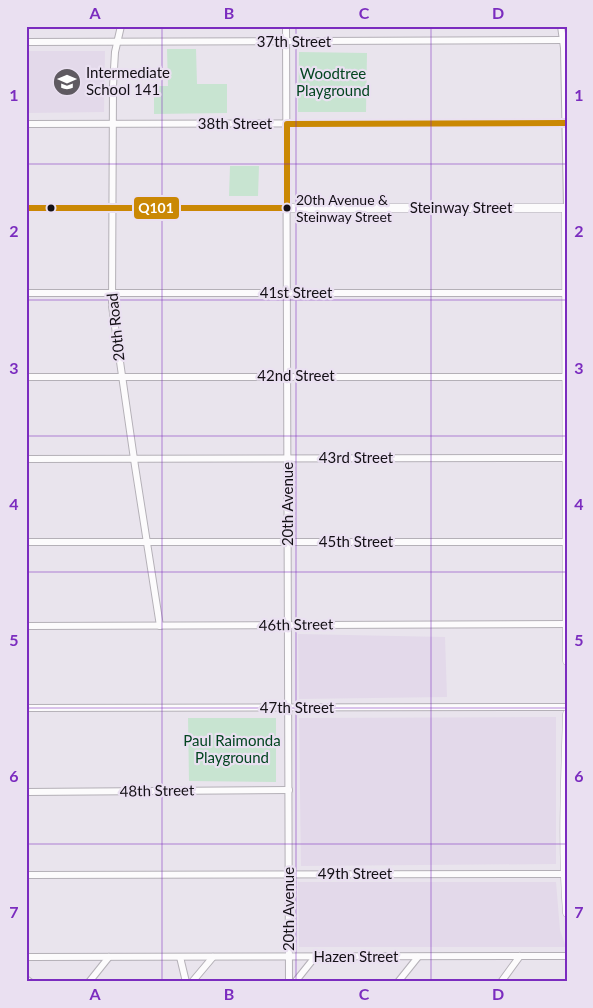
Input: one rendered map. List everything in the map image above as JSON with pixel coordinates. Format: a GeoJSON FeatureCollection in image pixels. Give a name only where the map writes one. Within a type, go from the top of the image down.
{"type":"FeatureCollection","features":[{"type":"Feature","properties":{"kind":"street","name":"20th Road"},"geometry":{"type":"LineString","coordinates":[[120,26],[114,61],[112,306],[160,626]]}},
{"type":"Feature","properties":{"kind":"street","name":"20th Avenue"},"geometry":{"type":"LineString","coordinates":[[286,26],[289,982]]}},
{"type":"Feature","properties":{"kind":"street"},"geometry":{"type":"LineString","coordinates":[[561,26],[566,123],[567,661]]}},
{"type":"Feature","properties":{"kind":"street","name":"37th Street"},"geometry":{"type":"LineString","coordinates":[[26,42],[563,40]]}},
{"type":"Feature","properties":{"kind":"street","name":"38th Street"},"geometry":{"type":"LineString","coordinates":[[26,124],[566,123]]}},
{"type":"Feature","properties":{"kind":"street","name":"Steinway Street"},"geometry":{"type":"LineString","coordinates":[[26,208],[566,208]]}},
{"type":"Feature","properties":{"kind":"street","name":"41st Street"},"geometry":{"type":"LineString","coordinates":[[26,293],[566,293]]}},
{"type":"Feature","properties":{"kind":"street","name":"42nd Street"},"geometry":{"type":"LineString","coordinates":[[26,376],[566,377]]}},
{"type":"Feature","properties":{"kind":"street","name":"43rd Street"},"geometry":{"type":"LineString","coordinates":[[26,459],[567,458]]}},
{"type":"Feature","properties":{"kind":"street","name":"45th Street"},"geometry":{"type":"LineString","coordinates":[[26,542],[566,542]]}},
{"type":"Feature","properties":{"kind":"street","name":"46th Street"},"geometry":{"type":"LineString","coordinates":[[26,626],[566,624]]}},
{"type":"Feature","properties":{"kind":"street","name":"47th Street"},"geometry":{"type":"LineString","coordinates":[[26,708],[567,706]]}},
{"type":"Feature","properties":{"kind":"street"},"geometry":{"type":"LineString","coordinates":[[567,714],[564,790],[564,874],[567,913]]}},
{"type":"Feature","properties":{"kind":"street","name":"48th Street"},"geometry":{"type":"LineString","coordinates":[[26,792],[288,790]]}},
{"type":"Feature","properties":{"kind":"street","name":"49th Street"},"geometry":{"type":"LineString","coordinates":[[26,875],[564,874]]}},
{"type":"Feature","properties":{"kind":"street"},"geometry":{"type":"LineString","coordinates":[[501,982],[520,956]]}},
{"type":"Feature","properties":{"kind":"street","name":"Hazen Street"},"geometry":{"type":"LineString","coordinates":[[26,958],[567,956]]}},
{"type":"Feature","properties":{"kind":"street"},"geometry":{"type":"LineString","coordinates":[[89,982],[110,957]]}},
{"type":"Feature","properties":{"kind":"street"},"geometry":{"type":"LineString","coordinates":[[180,957],[186,982]]}},
{"type":"Feature","properties":{"kind":"street"},"geometry":{"type":"LineString","coordinates":[[192,982],[213,957]]}},
{"type":"Feature","properties":{"kind":"street"},"geometry":{"type":"LineString","coordinates":[[295,982],[315,957]]}},
{"type":"Feature","properties":{"kind":"street"},"geometry":{"type":"LineString","coordinates":[[398,982],[418,957]]}},
{"type":"Feature","properties":{"kind":"street"},"geometry":{"type":"LineString","coordinates":[[26,979],[30,982]]}},
{"type":"Feature","properties":{"kind":"shaded area","name":"Intermediate School 141"},"geometry":{"type":"Polygon","coordinates":[[[29,51],[105,51],[104,112],[29,113],[29,51]]]}},
{"type":"Feature","properties":{"kind":"shaded area"},"geometry":{"type":"Polygon","coordinates":[[[298,634],[445,637],[447,697],[299,699],[298,634]]]}},
{"type":"Feature","properties":{"kind":"shaded area"},"geometry":{"type":"Polygon","coordinates":[[[556,717],[556,864],[301,866],[299,718],[556,717]]]}},
{"type":"Feature","properties":{"kind":"shaded area"},"geometry":{"type":"Polygon","coordinates":[[[298,882],[556,882],[560,930],[566,947],[299,947],[298,882]]]}},
{"type":"Feature","properties":{"kind":"green space"},"geometry":{"type":"Polygon","coordinates":[[[167,49],[196,49],[197,84],[227,84],[227,113],[154,114],[154,86],[168,86],[167,49]]]}},
{"type":"Feature","properties":{"kind":"green space","name":"Woodtree Playground"},"geometry":{"type":"Polygon","coordinates":[[[299,52],[367,53],[366,112],[298,112],[299,52]]]}},
{"type":"Feature","properties":{"kind":"green space"},"geometry":{"type":"Polygon","coordinates":[[[230,166],[259,166],[258,196],[229,196],[230,166]]]}},
{"type":"Feature","properties":{"kind":"green space","name":"Paul Raimonda Playground"},"geometry":{"type":"Polygon","coordinates":[[[188,718],[276,718],[276,782],[189,781],[188,718]]]}},
{"type":"Feature","properties":{"kind":"transit line","name":"Q101"},"geometry":{"type":"LineString","coordinates":[[287,208],[287,124],[565,123]]}},
{"type":"Feature","properties":{"kind":"transit line","name":"Q101"},"geometry":{"type":"LineString","coordinates":[[26,208],[287,208]]}},
{"type":"Feature","properties":{"kind":"place","name":"Intermediate School 141"},"geometry":{"type":"Point","coordinates":[67,82]}},
{"type":"Feature","properties":{"kind":"place","name":"20th Avenue & Steinway Street"},"geometry":{"type":"Point","coordinates":[287,208]}}]}
